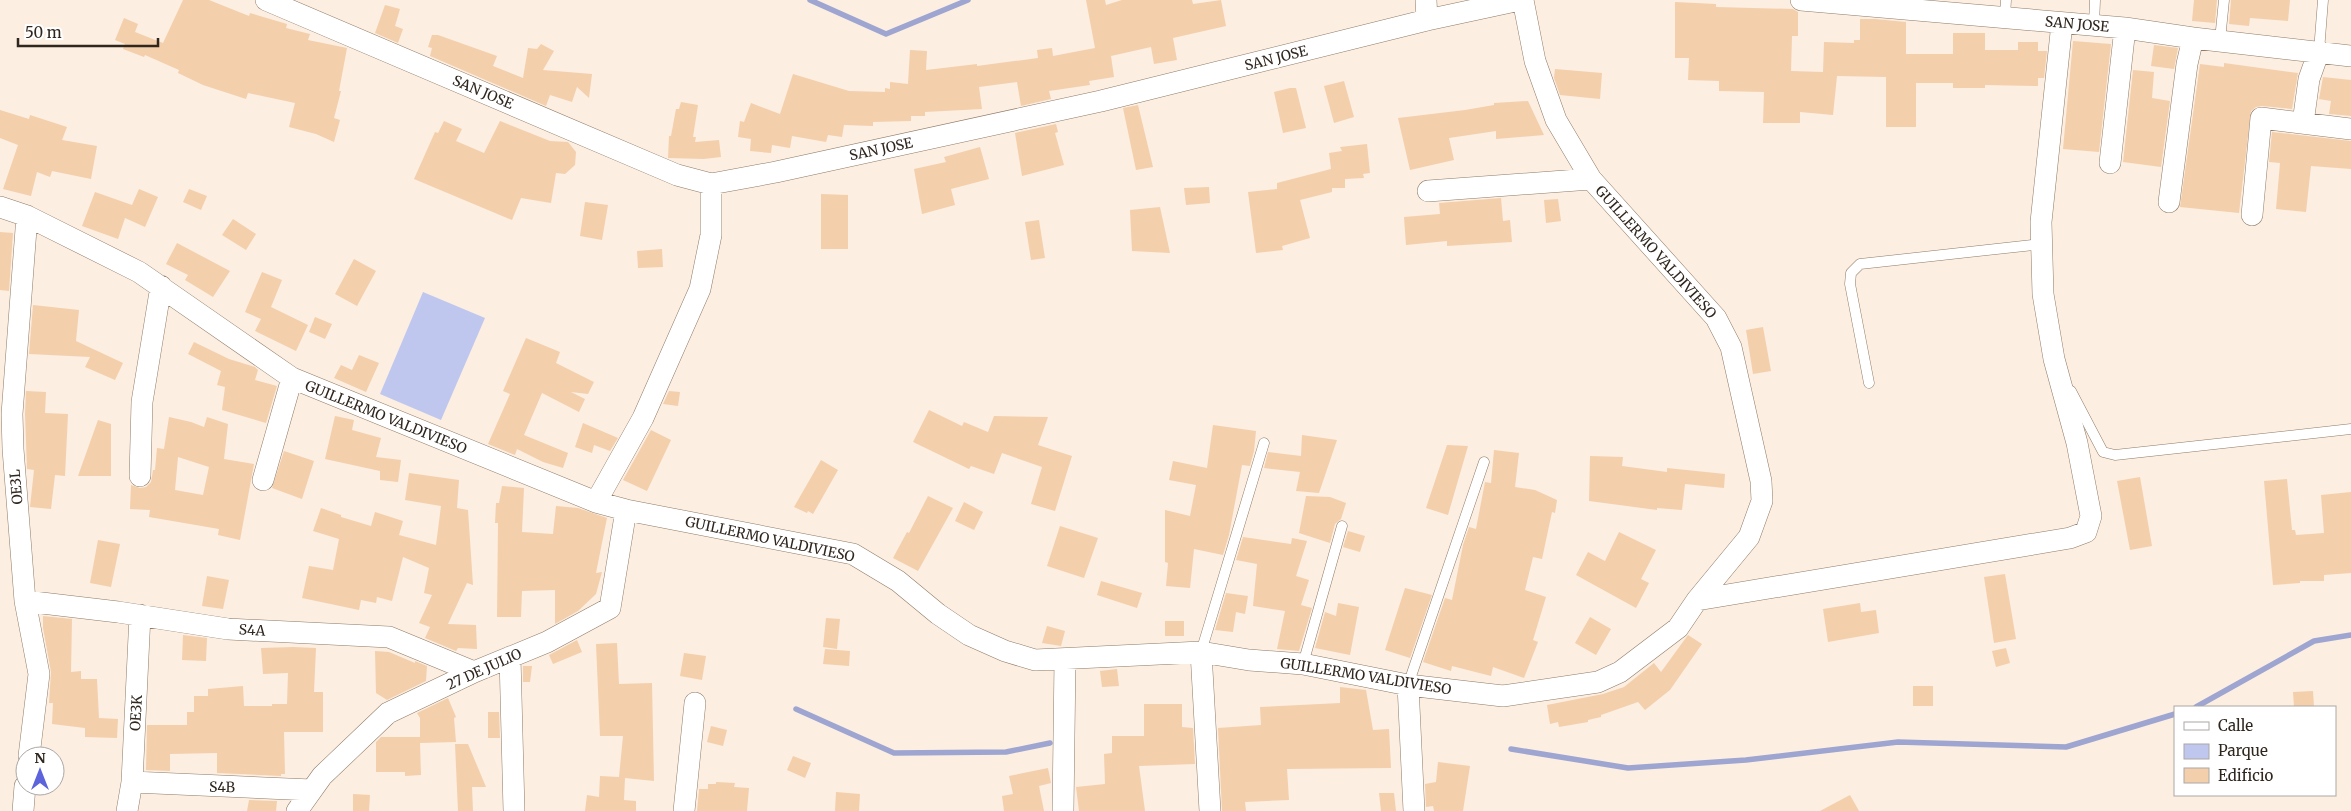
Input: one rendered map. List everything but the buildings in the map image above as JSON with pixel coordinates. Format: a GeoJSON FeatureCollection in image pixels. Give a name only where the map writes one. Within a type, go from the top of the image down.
{"type":"FeatureCollection","features":[{"type":"Feature","properties":{"kind":"street","name":"SAN JOSE"},"geometry":{"type":"LineString","coordinates":[[266,0],[677,175],[711,184],[776,172],[1101,101],[1426,10],[1521,0]]}},
{"type":"Feature","properties":{"kind":"street","name":"GUILLERMO VALDIVIESO"},"geometry":{"type":"LineString","coordinates":[[0,208],[28,216],[139,272],[292,378],[596,502],[626,510],[853,554],[898,581],[938,614],[970,635],[1005,651],[1035,660],[1202,652],[1249,660],[1304,664],[1408,686],[1503,696],[1598,682],[1620,672],[1678,628],[1697,600],[1749,537],[1762,501],[1761,481],[1731,347],[1716,318],[1591,179],[1556,120],[1535,62],[1521,0]]}},
{"type":"Feature","properties":{"kind":"street","name":"SAN JOSE"},"geometry":{"type":"LineString","coordinates":[[1801,0],[2006,8],[2062,23],[2125,28],[2193,38],[2351,56]]}},
{"type":"Feature","properties":{"kind":"street"},"geometry":{"type":"LineString","coordinates":[[1697,600],[2070,538],[2086,532],[2091,516],[2077,443],[2054,359],[2043,294],[2041,222],[2062,23]]}},
{"type":"Feature","properties":{"kind":"street"},"geometry":{"type":"LineString","coordinates":[[2110,162],[2125,28]]}},
{"type":"Feature","properties":{"kind":"street"},"geometry":{"type":"LineString","coordinates":[[2169,202],[2187,64],[2193,38]]}},
{"type":"Feature","properties":{"kind":"street"},"geometry":{"type":"LineString","coordinates":[[2303,123],[2309,79],[2319,51]]}},
{"type":"Feature","properties":{"kind":"street"},"geometry":{"type":"LineString","coordinates":[[2252,215],[2261,118],[2351,128]]}},
{"type":"Feature","properties":{"kind":"street"},"geometry":{"type":"LineString","coordinates":[[1428,191],[1591,179]]}},
{"type":"Feature","properties":{"kind":"street"},"geometry":{"type":"LineString","coordinates":[[596,502],[643,418],[700,289],[711,235],[711,184]]}},
{"type":"Feature","properties":{"kind":"street","name":"OE3L"},"geometry":{"type":"LineString","coordinates":[[28,216],[12,414],[25,602],[39,674],[30,746]]}},
{"type":"Feature","properties":{"kind":"street"},"geometry":{"type":"LineString","coordinates":[[140,476],[142,402],[161,286]]}},
{"type":"Feature","properties":{"kind":"street"},"geometry":{"type":"LineString","coordinates":[[263,480],[292,378]]}},
{"type":"Feature","properties":{"kind":"street","name":"27 DE JULIO"},"geometry":{"type":"LineString","coordinates":[[297,811],[322,776],[388,713],[474,672],[547,642],[610,608],[626,510]]}},
{"type":"Feature","properties":{"kind":"street","name":"S4A"},"geometry":{"type":"LineString","coordinates":[[25,602],[140,615],[228,629],[389,637],[474,672]]}},
{"type":"Feature","properties":{"kind":"street","name":"OE3K"},"geometry":{"type":"LineString","coordinates":[[127,811],[132,782],[140,615]]}},
{"type":"Feature","properties":{"kind":"street"},"geometry":{"type":"LineString","coordinates":[[1202,652],[1210,811]]}},
{"type":"Feature","properties":{"kind":"street"},"geometry":{"type":"LineString","coordinates":[[510,657],[514,811]]}},
{"type":"Feature","properties":{"kind":"street"},"geometry":{"type":"LineString","coordinates":[[1063,811],[1065,660]]}},
{"type":"Feature","properties":{"kind":"street"},"geometry":{"type":"LineString","coordinates":[[1408,686],[1414,811]]}},
{"type":"Feature","properties":{"kind":"street"},"geometry":{"type":"LineString","coordinates":[[684,811],[695,703]]}},
{"type":"Feature","properties":{"kind":"street","name":"S4B"},"geometry":{"type":"LineString","coordinates":[[132,782],[312,790]]}},
{"type":"Feature","properties":{"kind":"street"},"geometry":{"type":"LineString","coordinates":[[23,811],[25,796]]}},
{"type":"Feature","properties":{"kind":"lane"},"geometry":{"type":"LineString","coordinates":[[2094,25],[2095,0]]}},
{"type":"Feature","properties":{"kind":"lane"},"geometry":{"type":"LineString","coordinates":[[2220,40],[2224,0]]}},
{"type":"Feature","properties":{"kind":"lane"},"geometry":{"type":"LineString","coordinates":[[2319,51],[2323,0]]}},
{"type":"Feature","properties":{"kind":"lane"},"geometry":{"type":"LineString","coordinates":[[1869,383],[1850,284],[1851,273],[1860,264],[2042,244]]}},
{"type":"Feature","properties":{"kind":"lane"},"geometry":{"type":"LineString","coordinates":[[2054,359],[2103,452],[2116,455],[2351,429]]}},
{"type":"Feature","properties":{"kind":"lane"},"geometry":{"type":"LineString","coordinates":[[1202,652],[1264,443]]}},
{"type":"Feature","properties":{"kind":"lane"},"geometry":{"type":"LineString","coordinates":[[1408,686],[1484,462]]}},
{"type":"Feature","properties":{"kind":"lane"},"geometry":{"type":"LineString","coordinates":[[1304,664],[1342,526]]}},
{"type":"Feature","properties":{"kind":"green space"},"geometry":{"type":"Polygon","coordinates":[[[423,292],[485,318],[441,420],[380,394],[423,292]]]}},
{"type":"Feature","properties":{"kind":"waterway"},"geometry":{"type":"LineString","coordinates":[[810,0],[886,34],[968,0]]}},
{"type":"Feature","properties":{"kind":"waterway"},"geometry":{"type":"LineString","coordinates":[[2198,706],[2314,641],[2351,635]]}},
{"type":"Feature","properties":{"kind":"waterway"},"geometry":{"type":"LineString","coordinates":[[796,709],[894,753],[1006,752],[1050,743]]}},
{"type":"Feature","properties":{"kind":"waterway"},"geometry":{"type":"LineString","coordinates":[[1511,749],[1628,768],[1746,760],[1898,742],[2066,747],[2174,714]]}}]}
